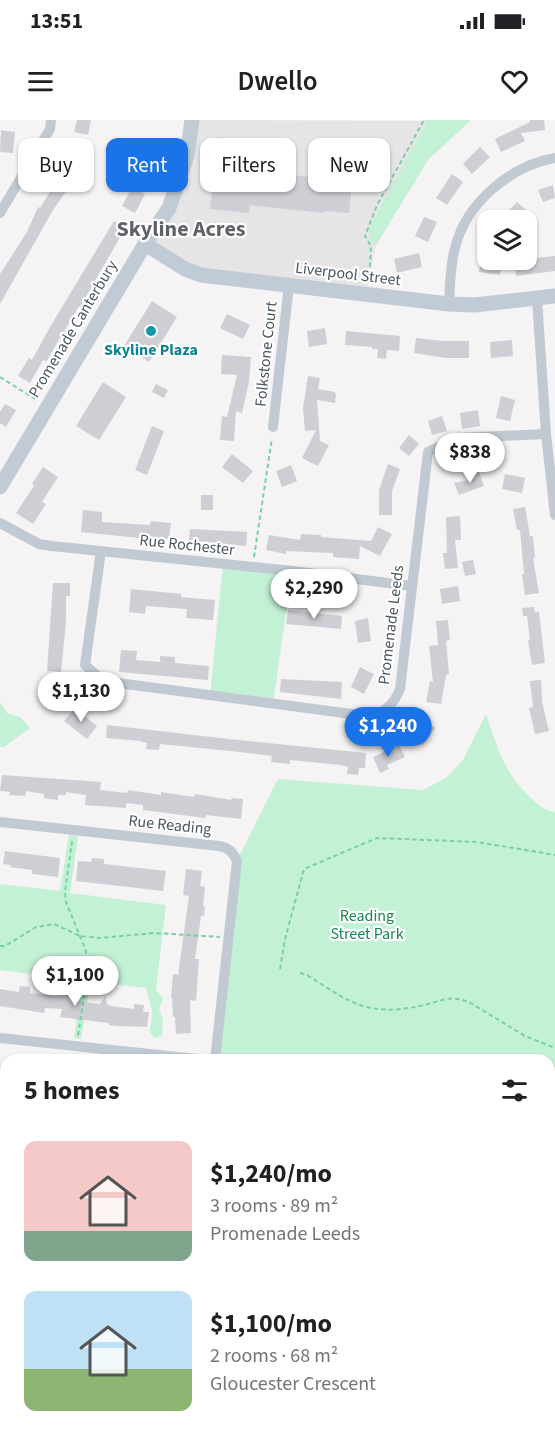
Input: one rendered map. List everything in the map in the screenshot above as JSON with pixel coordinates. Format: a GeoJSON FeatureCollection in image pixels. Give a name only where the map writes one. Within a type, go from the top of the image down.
{"type":"FeatureCollection","features":[{"type":"Feature","properties":{"kind":"street"},"geometry":{"type":"LineString","coordinates":[[0,213],[50,129],[51,120]]}},
{"type":"Feature","properties":{"kind":"street","name":"Promenade Canterbury"},"geometry":{"type":"LineString","coordinates":[[0,487],[145,244],[169,208],[187,156],[192,120]]}},
{"type":"Feature","properties":{"kind":"street"},"geometry":{"type":"LineString","coordinates":[[449,304],[450,277],[455,248],[465,224],[477,206],[489,192],[518,172],[532,164],[555,158]]}},
{"type":"Feature","properties":{"kind":"street","name":"Liverpool Street"},"geometry":{"type":"LineString","coordinates":[[145,244],[184,269],[201,275],[449,304],[475,305],[555,296]]}},
{"type":"Feature","properties":{"kind":"street","name":"Folkstone Court"},"geometry":{"type":"LineString","coordinates":[[273,426],[289,285]]}},
{"type":"Feature","properties":{"kind":"street"},"geometry":{"type":"LineString","coordinates":[[537,299],[546,434],[555,515]]}},
{"type":"Feature","properties":{"kind":"street","name":"Promenade Leeds"},"geometry":{"type":"LineString","coordinates":[[101,551],[85,665],[103,681],[374,717],[394,702],[400,689],[428,452],[457,438],[546,434]]}},
{"type":"Feature","properties":{"kind":"street","name":"Rue Rochester"},"geometry":{"type":"LineString","coordinates":[[0,523],[39,544],[412,586]]}},
{"type":"Feature","properties":{"kind":"street","name":"Rue Reading"},"geometry":{"type":"LineString","coordinates":[[0,822],[227,848],[234,853],[237,861],[216,1054]]}},
{"type":"Feature","properties":{"kind":"street"},"geometry":{"type":"LineString","coordinates":[[0,1038],[150,1054]]}},
{"type":"Feature","properties":{"kind":"path"},"geometry":{"type":"LineString","coordinates":[[369,282],[371,246],[365,236],[377,205],[424,120]]}},
{"type":"Feature","properties":{"kind":"path"},"geometry":{"type":"LineString","coordinates":[[0,377],[35,399]]}},
{"type":"Feature","properties":{"kind":"path"},"geometry":{"type":"LineString","coordinates":[[254,556],[273,426]]}},
{"type":"Feature","properties":{"kind":"path"},"geometry":{"type":"LineString","coordinates":[[279,969],[304,869],[366,842],[377,838],[477,842],[555,855]]}},
{"type":"Feature","properties":{"kind":"path"},"geometry":{"type":"LineString","coordinates":[[72,841],[65,892],[66,902],[86,951],[87,977],[78,1036]]}},
{"type":"Feature","properties":{"kind":"path"},"geometry":{"type":"LineString","coordinates":[[0,946],[5,946],[36,927],[54,924],[80,936],[100,938],[154,933],[229,938]]}},
{"type":"Feature","properties":{"kind":"path"},"geometry":{"type":"LineString","coordinates":[[300,973],[342,998],[373,1010],[409,1008],[443,999],[460,999],[469,1002],[525,1036],[555,1048]]}},
{"type":"Feature","properties":{"kind":"shaded area"},"geometry":{"type":"Polygon","coordinates":[[[188,120],[428,121],[428,160],[376,245],[366,295],[201,275],[145,244],[169,208],[172,192],[188,192],[188,138],[184,138],[188,120]]]}},
{"type":"Feature","properties":{"kind":"green space"},"geometry":{"type":"Polygon","coordinates":[[[424,120],[471,120],[428,160],[376,245],[370,238],[369,229],[427,122],[424,120]]]}},
{"type":"Feature","properties":{"kind":"green space"},"geometry":{"type":"Polygon","coordinates":[[[223,564],[292,571],[273,704],[210,695],[223,564]]]}},
{"type":"Feature","properties":{"kind":"green space"},"geometry":{"type":"Polygon","coordinates":[[[0,702],[7,713],[20,717],[30,728],[4,747],[0,747],[0,702]]]}},
{"type":"Feature","properties":{"kind":"green space","name":"Reading Street Park"},"geometry":{"type":"Polygon","coordinates":[[[486,714],[503,760],[515,781],[540,806],[555,812],[555,1054],[216,1054],[237,861],[278,779],[423,790],[446,778],[463,760],[486,714]]]}},
{"type":"Feature","properties":{"kind":"green space"},"geometry":{"type":"Polygon","coordinates":[[[69,835],[78,836],[70,893],[166,905],[156,989],[163,999],[159,1009],[163,1019],[162,1036],[154,1038],[150,1032],[152,1011],[146,988],[91,982],[81,1039],[74,1038],[82,981],[0,970],[0,884],[60,891],[69,835]]]}},
{"type":"Feature","properties":{"kind":"building"},"geometry":{"type":"Polygon","coordinates":[[[77,120],[91,120],[88,135],[74,132],[77,120]]]}},
{"type":"Feature","properties":{"kind":"building"},"geometry":{"type":"Polygon","coordinates":[[[530,120],[544,120],[545,130],[521,133],[525,141],[501,152],[495,139],[530,120]]]}},
{"type":"Feature","properties":{"kind":"building"},"geometry":{"type":"Polygon","coordinates":[[[1,130],[15,132],[13,153],[0,152],[1,130]]]}},
{"type":"Feature","properties":{"kind":"building"},"geometry":{"type":"Polygon","coordinates":[[[480,147],[490,157],[472,174],[463,164],[480,147]]]}},
{"type":"Feature","properties":{"kind":"building"},"geometry":{"type":"Polygon","coordinates":[[[452,174],[463,182],[447,205],[436,198],[452,174]]]}},
{"type":"Feature","properties":{"kind":"building"},"geometry":{"type":"Polygon","coordinates":[[[296,175],[308,177],[308,192],[351,192],[349,213],[324,211],[324,213],[250,205],[249,213],[210,209],[212,192],[296,192],[296,175]]]}},
{"type":"Feature","properties":{"kind":"building"},"geometry":{"type":"Polygon","coordinates":[[[553,185],[555,198],[543,202],[538,190],[553,185]]]}},
{"type":"Feature","properties":{"kind":"building"},"geometry":{"type":"Polygon","coordinates":[[[50,192],[66,192],[0,304],[0,274],[27,232],[38,207],[40,208],[50,192]]]}},
{"type":"Feature","properties":{"kind":"building"},"geometry":{"type":"Polygon","coordinates":[[[129,192],[145,194],[135,213],[122,206],[129,192]]]}},
{"type":"Feature","properties":{"kind":"building"},"geometry":{"type":"Polygon","coordinates":[[[517,202],[526,210],[509,210],[517,202]]]}},
{"type":"Feature","properties":{"kind":"building"},"geometry":{"type":"Polygon","coordinates":[[[424,217],[437,222],[428,242],[415,236],[424,217]]]}},
{"type":"Feature","properties":{"kind":"building"},"geometry":{"type":"Polygon","coordinates":[[[114,221],[126,227],[80,307],[46,362],[43,360],[30,383],[18,376],[29,358],[32,360],[114,221]]]}},
{"type":"Feature","properties":{"kind":"building"},"geometry":{"type":"Polygon","coordinates":[[[419,253],[422,267],[397,273],[394,259],[419,253]]]}},
{"type":"Feature","properties":{"kind":"building"},"geometry":{"type":"Polygon","coordinates":[[[555,256],[555,271],[516,276],[515,270],[537,270],[537,258],[555,256]]]}},
{"type":"Feature","properties":{"kind":"building"},"geometry":{"type":"Polygon","coordinates":[[[479,270],[501,270],[500,275],[479,272],[479,270]]]}},
{"type":"Feature","properties":{"kind":"building","name":"Skyline Plaza"},"geometry":{"type":"Polygon","coordinates":[[[152,301],[177,317],[149,362],[124,346],[152,301]]]}},
{"type":"Feature","properties":{"kind":"building"},"geometry":{"type":"Polygon","coordinates":[[[227,314],[250,325],[243,339],[220,328],[227,314]]]}},
{"type":"Feature","properties":{"kind":"building"},"geometry":{"type":"Polygon","coordinates":[[[325,328],[327,344],[309,347],[307,331],[325,328]]]}},
{"type":"Feature","properties":{"kind":"building"},"geometry":{"type":"Polygon","coordinates":[[[346,331],[400,336],[399,351],[387,350],[386,359],[377,358],[378,349],[345,345],[346,331]]]}},
{"type":"Feature","properties":{"kind":"building"},"geometry":{"type":"Polygon","coordinates":[[[416,338],[469,341],[469,358],[446,358],[414,353],[416,338]]]}},
{"type":"Feature","properties":{"kind":"building"},"geometry":{"type":"Polygon","coordinates":[[[512,340],[513,356],[491,358],[490,342],[512,340]]]}},
{"type":"Feature","properties":{"kind":"building"},"geometry":{"type":"Polygon","coordinates":[[[222,355],[251,357],[249,382],[242,413],[236,411],[234,441],[220,440],[222,416],[227,417],[237,375],[221,374],[222,355]]]}},
{"type":"Feature","properties":{"kind":"building"},"geometry":{"type":"Polygon","coordinates":[[[308,376],[320,378],[318,389],[335,392],[336,396],[335,403],[317,400],[320,441],[329,445],[318,466],[302,458],[316,430],[305,431],[303,408],[308,376]]]}},
{"type":"Feature","properties":{"kind":"building"},"geometry":{"type":"Polygon","coordinates":[[[103,382],[126,397],[99,440],[76,426],[103,382]]]}},
{"type":"Feature","properties":{"kind":"building"},"geometry":{"type":"Polygon","coordinates":[[[156,384],[168,390],[164,398],[152,392],[156,384]]]}},
{"type":"Feature","properties":{"kind":"building"},"geometry":{"type":"Polygon","coordinates":[[[501,396],[515,400],[510,421],[496,418],[501,396]]]}},
{"type":"Feature","properties":{"kind":"building"},"geometry":{"type":"Polygon","coordinates":[[[5,404],[16,410],[6,427],[0,423],[0,412],[5,404]]]}},
{"type":"Feature","properties":{"kind":"building"},"geometry":{"type":"Polygon","coordinates":[[[478,410],[480,426],[462,429],[460,413],[478,410]]]}},
{"type":"Feature","properties":{"kind":"building"},"geometry":{"type":"Polygon","coordinates":[[[442,416],[447,431],[432,435],[428,421],[442,416]]]}},
{"type":"Feature","properties":{"kind":"building"},"geometry":{"type":"Polygon","coordinates":[[[152,426],[164,431],[147,475],[135,470],[152,426]]]}},
{"type":"Feature","properties":{"kind":"building"},"geometry":{"type":"Polygon","coordinates":[[[409,435],[419,444],[409,456],[399,448],[409,435]]]}},
{"type":"Feature","properties":{"kind":"building"},"geometry":{"type":"Polygon","coordinates":[[[232,454],[253,471],[243,483],[222,467],[232,454]]]}},
{"type":"Feature","properties":{"kind":"building"},"geometry":{"type":"Polygon","coordinates":[[[388,464],[400,469],[392,491],[392,515],[379,515],[379,490],[388,464]]]}},
{"type":"Feature","properties":{"kind":"building"},"geometry":{"type":"Polygon","coordinates":[[[291,465],[297,481],[282,487],[276,471],[291,465]]]}},
{"type":"Feature","properties":{"kind":"building"},"geometry":{"type":"Polygon","coordinates":[[[43,467],[58,477],[42,502],[46,504],[33,524],[16,513],[34,486],[32,484],[43,467]]]}},
{"type":"Feature","properties":{"kind":"building"},"geometry":{"type":"Polygon","coordinates":[[[479,472],[484,486],[459,495],[454,483],[469,480],[469,476],[479,472]]]}},
{"type":"Feature","properties":{"kind":"building"},"geometry":{"type":"Polygon","coordinates":[[[505,474],[525,478],[522,493],[502,489],[505,474]]]}},
{"type":"Feature","properties":{"kind":"building"},"geometry":{"type":"Polygon","coordinates":[[[201,495],[213,495],[213,510],[201,510],[201,495]]]}},
{"type":"Feature","properties":{"kind":"building"},"geometry":{"type":"Polygon","coordinates":[[[525,507],[530,536],[533,536],[535,558],[533,558],[539,593],[525,595],[520,530],[517,530],[513,509],[525,507]]]}},
{"type":"Feature","properties":{"kind":"building"},"geometry":{"type":"Polygon","coordinates":[[[83,510],[102,512],[102,522],[150,525],[151,521],[171,523],[169,539],[81,532],[83,510]]]}},
{"type":"Feature","properties":{"kind":"building"},"geometry":{"type":"Polygon","coordinates":[[[460,516],[461,540],[455,540],[458,568],[445,569],[443,553],[447,553],[446,517],[460,516]]]}},
{"type":"Feature","properties":{"kind":"building"},"geometry":{"type":"Polygon","coordinates":[[[378,527],[392,534],[380,556],[360,546],[359,559],[333,557],[333,553],[286,551],[286,554],[266,550],[269,535],[300,540],[301,534],[371,541],[378,527]]]}},
{"type":"Feature","properties":{"kind":"building"},"geometry":{"type":"Polygon","coordinates":[[[190,529],[247,532],[246,546],[189,540],[190,529]]]}},
{"type":"Feature","properties":{"kind":"building"},"geometry":{"type":"Polygon","coordinates":[[[473,560],[476,574],[465,576],[462,562],[473,560]]]}},
{"type":"Feature","properties":{"kind":"building"},"geometry":{"type":"Polygon","coordinates":[[[53,583],[70,583],[70,596],[66,596],[61,672],[47,671],[53,583]]]}},
{"type":"Feature","properties":{"kind":"building"},"geometry":{"type":"Polygon","coordinates":[[[458,586],[460,601],[442,604],[440,589],[458,586]]]}},
{"type":"Feature","properties":{"kind":"building"},"geometry":{"type":"Polygon","coordinates":[[[131,589],[215,600],[213,620],[186,618],[187,609],[146,606],[145,614],[129,612],[131,589]]]}},
{"type":"Feature","properties":{"kind":"building"},"geometry":{"type":"Polygon","coordinates":[[[534,607],[535,612],[539,612],[545,663],[532,665],[527,616],[523,616],[522,608],[534,607]]]}},
{"type":"Feature","properties":{"kind":"building"},"geometry":{"type":"Polygon","coordinates":[[[288,610],[342,616],[341,629],[286,624],[288,610]]]}},
{"type":"Feature","properties":{"kind":"building"},"geometry":{"type":"Polygon","coordinates":[[[368,618],[371,641],[358,643],[355,621],[368,618]]]}},
{"type":"Feature","properties":{"kind":"building"},"geometry":{"type":"Polygon","coordinates":[[[448,620],[450,640],[446,641],[449,674],[446,675],[441,704],[426,702],[430,681],[433,682],[429,646],[438,645],[436,621],[448,620]]]}},
{"type":"Feature","properties":{"kind":"building"},"geometry":{"type":"Polygon","coordinates":[[[121,650],[137,651],[136,660],[160,662],[160,656],[175,657],[175,663],[209,666],[208,680],[119,672],[121,650]]]}},
{"type":"Feature","properties":{"kind":"building"},"geometry":{"type":"Polygon","coordinates":[[[360,667],[374,674],[364,694],[351,687],[360,667]]]}},
{"type":"Feature","properties":{"kind":"building"},"geometry":{"type":"Polygon","coordinates":[[[281,679],[342,682],[341,699],[280,692],[281,679]]]}},
{"type":"Feature","properties":{"kind":"building"},"geometry":{"type":"Polygon","coordinates":[[[541,680],[542,702],[549,731],[535,734],[529,708],[533,707],[530,681],[541,680]]]}},
{"type":"Feature","properties":{"kind":"building"},"geometry":{"type":"Polygon","coordinates":[[[61,681],[69,696],[56,703],[48,687],[61,681]]]}},
{"type":"Feature","properties":{"kind":"building"},"geometry":{"type":"Polygon","coordinates":[[[75,708],[97,726],[87,739],[64,721],[75,708]]]}},
{"type":"Feature","properties":{"kind":"building"},"geometry":{"type":"Polygon","coordinates":[[[423,719],[435,728],[423,745],[411,736],[423,719]]]}},
{"type":"Feature","properties":{"kind":"building"},"geometry":{"type":"Polygon","coordinates":[[[107,725],[366,753],[365,768],[359,768],[358,775],[347,774],[348,767],[340,765],[290,760],[290,764],[271,762],[272,756],[240,752],[160,744],[159,750],[146,749],[147,743],[141,741],[106,738],[107,725]]]}},
{"type":"Feature","properties":{"kind":"building"},"geometry":{"type":"Polygon","coordinates":[[[399,745],[405,757],[387,765],[389,769],[380,773],[373,757],[399,745]]]}},
{"type":"Feature","properties":{"kind":"building"},"geometry":{"type":"Polygon","coordinates":[[[2,775],[101,782],[100,790],[127,793],[128,790],[161,795],[161,792],[194,797],[195,794],[231,800],[232,798],[243,799],[241,819],[206,815],[205,818],[143,810],[143,805],[126,803],[126,808],[85,805],[86,795],[66,792],[66,795],[58,795],[58,800],[44,798],[44,794],[26,791],[25,796],[9,795],[10,792],[0,791],[2,775]]]}},
{"type":"Feature","properties":{"kind":"building"},"geometry":{"type":"Polygon","coordinates":[[[5,851],[60,858],[58,877],[32,874],[32,870],[3,864],[5,851]]]}},
{"type":"Feature","properties":{"kind":"building"},"geometry":{"type":"Polygon","coordinates":[[[92,858],[104,859],[104,864],[166,871],[163,891],[76,881],[78,861],[91,862],[92,858]]]}},
{"type":"Feature","properties":{"kind":"building"},"geometry":{"type":"Polygon","coordinates":[[[186,869],[202,871],[200,886],[205,887],[203,906],[205,906],[204,916],[201,916],[195,959],[199,959],[196,1001],[190,1000],[191,1033],[176,1034],[171,998],[173,974],[178,975],[189,896],[183,895],[186,869]]]}},
{"type":"Feature","properties":{"kind":"building"},"geometry":{"type":"Polygon","coordinates":[[[20,986],[30,987],[30,993],[57,996],[58,988],[78,990],[77,1001],[100,1004],[105,996],[107,1004],[111,1006],[134,1009],[134,1004],[144,1005],[143,1012],[149,1012],[147,1027],[109,1025],[109,1023],[60,1017],[62,1009],[45,1008],[44,1013],[0,1006],[0,989],[19,992],[20,986]]]}},
{"type":"Feature","properties":{"kind":"place","name":"Skyline Plaza"},"geometry":{"type":"Point","coordinates":[151,331]}},
{"type":"Feature","properties":{"kind":"district","name":"Skyline Acres"},"geometry":{"type":"Point","coordinates":[181,229]}}]}
